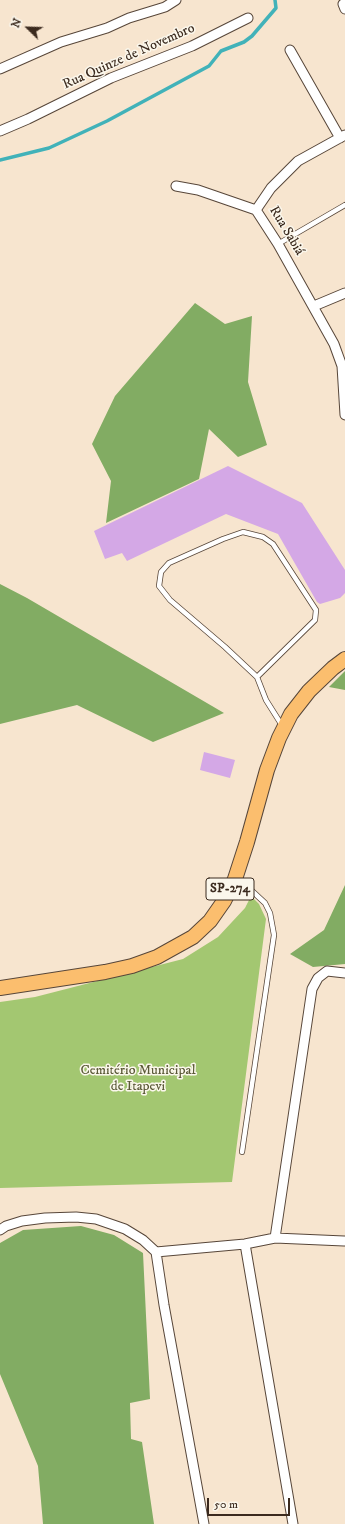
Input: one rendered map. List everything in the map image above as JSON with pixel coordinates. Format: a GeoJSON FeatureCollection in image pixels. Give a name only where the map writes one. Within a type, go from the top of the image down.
{"type":"FeatureCollection","features":[{"type":"Feature","properties":{"kind":"main road","name":"SP-274"},"geometry":{"type":"LineString","coordinates":[[0,988],[105,972],[132,966],[157,957],[193,937],[210,921],[224,901],[235,878],[247,842],[267,770],[291,714],[309,691],[345,659]]}},
{"type":"Feature","properties":{"kind":"street"},"geometry":{"type":"LineString","coordinates":[[0,69],[61,42],[107,28],[129,18],[165,7],[176,0]]}},
{"type":"Feature","properties":{"kind":"street","name":"Rua Quinze de Novembro"},"geometry":{"type":"LineString","coordinates":[[0,132],[28,120],[111,78],[192,46],[248,18]]}},
{"type":"Feature","properties":{"kind":"street"},"geometry":{"type":"LineString","coordinates":[[290,50],[342,137]]}},
{"type":"Feature","properties":{"kind":"street","name":"Rua Sabiá"},"geometry":{"type":"LineString","coordinates":[[342,137],[298,161],[271,188],[256,210],[278,244],[334,344],[342,366],[345,415]]}},
{"type":"Feature","properties":{"kind":"street"},"geometry":{"type":"LineString","coordinates":[[176,186],[198,190],[256,210]]}},
{"type":"Feature","properties":{"kind":"street"},"geometry":{"type":"LineString","coordinates":[[314,306],[345,293]]}},
{"type":"Feature","properties":{"kind":"street"},"geometry":{"type":"LineString","coordinates":[[276,1238],[312,989],[318,978],[327,971],[345,973]]}},
{"type":"Feature","properties":{"kind":"street"},"geometry":{"type":"LineString","coordinates":[[0,1230],[6,1226],[22,1221],[76,1216],[90,1218],[125,1229],[143,1240],[156,1252],[164,1305],[204,1524]]}},
{"type":"Feature","properties":{"kind":"street"},"geometry":{"type":"LineString","coordinates":[[156,1252],[245,1244],[276,1238],[345,1243]]}},
{"type":"Feature","properties":{"kind":"street"},"geometry":{"type":"LineString","coordinates":[[245,1244],[293,1524]]}},
{"type":"Feature","properties":{"kind":"lane"},"geometry":{"type":"LineString","coordinates":[[278,244],[345,205]]}},
{"type":"Feature","properties":{"kind":"lane"},"geometry":{"type":"LineString","coordinates":[[257,677],[315,620],[316,610],[273,544],[263,537],[243,532],[222,539],[169,563],[161,572],[159,586],[170,600],[225,647],[257,677],[266,700],[284,728]]}},
{"type":"Feature","properties":{"kind":"lane"},"geometry":{"type":"LineString","coordinates":[[235,878],[265,903],[270,913],[274,934],[242,1152]]}},
{"type":"Feature","properties":{"kind":"green space"},"geometry":{"type":"Polygon","coordinates":[[[195,303],[225,324],[252,316],[248,382],[267,445],[238,457],[209,429],[199,479],[106,523],[111,481],[92,444],[115,396],[195,303]]]}},
{"type":"Feature","properties":{"kind":"green space"},"geometry":{"type":"Polygon","coordinates":[[[0,584],[27,598],[224,713],[153,742],[77,705],[0,724],[0,584]]]}},
{"type":"Feature","properties":{"kind":"green space"},"geometry":{"type":"Polygon","coordinates":[[[345,671],[345,690],[329,687],[345,671]]]}},
{"type":"Feature","properties":{"kind":"green space"},"geometry":{"type":"Polygon","coordinates":[[[345,885],[345,964],[313,967],[290,954],[324,930],[345,885]]]}},
{"type":"Feature","properties":{"kind":"green space","name":"Cemitério Municipal de Itapevi"},"geometry":{"type":"Polygon","coordinates":[[[251,896],[259,904],[266,919],[232,1182],[0,1188],[0,1002],[35,997],[183,959],[218,937],[245,908],[251,896]]]}},
{"type":"Feature","properties":{"kind":"green space"},"geometry":{"type":"Polygon","coordinates":[[[81,1226],[114,1235],[143,1253],[150,1399],[130,1403],[131,1439],[142,1442],[154,1524],[43,1524],[38,1466],[0,1374],[0,1243],[23,1230],[81,1226]]]}},
{"type":"Feature","properties":{"kind":"building"},"geometry":{"type":"Polygon","coordinates":[[[228,466],[302,503],[345,570],[345,593],[340,598],[320,604],[317,602],[278,534],[226,514],[127,561],[122,553],[105,559],[94,531],[228,466]]]}},
{"type":"Feature","properties":{"kind":"building"},"geometry":{"type":"Polygon","coordinates":[[[204,752],[235,760],[230,778],[200,770],[204,752]]]}},
{"type":"Feature","properties":{"kind":"waterway"},"geometry":{"type":"LineString","coordinates":[[0,160],[49,148],[107,121],[209,66],[221,51],[244,42],[252,36],[276,8],[275,0]]}}]}
